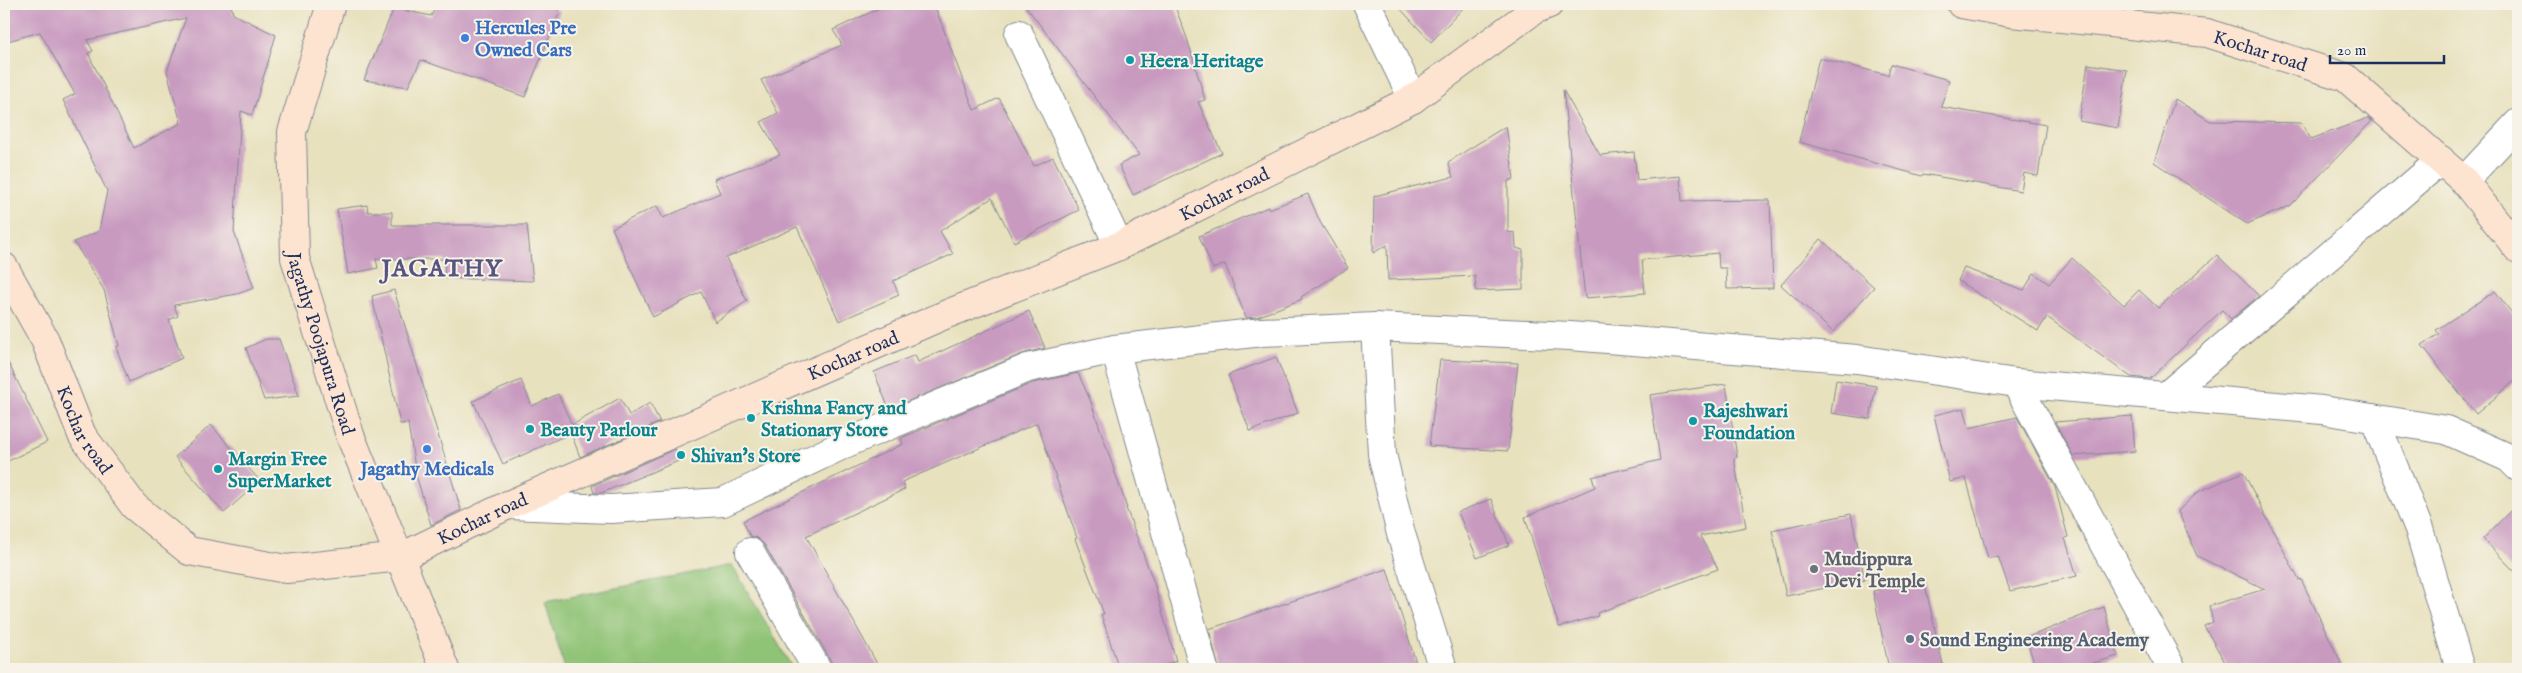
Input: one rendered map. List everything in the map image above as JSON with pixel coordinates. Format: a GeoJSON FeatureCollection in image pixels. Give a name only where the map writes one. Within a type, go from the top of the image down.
{"type":"FeatureCollection","features":[{"type":"Feature","properties":{"kind":"street","name":"Jagathy Poojapura Road"},"geometry":{"type":"LineString","coordinates":[[331,4],[292,132],[296,258],[350,435],[401,556],[445,669]]}},
{"type":"Feature","properties":{"kind":"street"},"geometry":{"type":"LineString","coordinates":[[1367,4],[1414,99]]}},
{"type":"Feature","properties":{"kind":"street","name":"Kochar road"},"geometry":{"type":"LineString","coordinates":[[4,267],[45,340],[82,435],[134,506],[189,551],[286,569],[401,556],[508,506],[947,314],[1119,246],[1414,99],[1534,10],[1549,4]]}},
{"type":"Feature","properties":{"kind":"street","name":"Kochar road"},"geometry":{"type":"LineString","coordinates":[[1961,4],[2011,13],[2207,34],[2345,77],[2464,181],[2518,249]]}},
{"type":"Feature","properties":{"kind":"street"},"geometry":{"type":"LineString","coordinates":[[1019,34],[1119,246]]}},
{"type":"Feature","properties":{"kind":"street"},"geometry":{"type":"LineString","coordinates":[[2464,181],[2518,123]]}},
{"type":"Feature","properties":{"kind":"street"},"geometry":{"type":"LineString","coordinates":[[2166,396],[2441,160]]}},
{"type":"Feature","properties":{"kind":"street"},"geometry":{"type":"LineString","coordinates":[[508,506],[611,509],[723,502],[849,442],[1028,368],[1115,349],[1262,332],[1375,327],[1570,336],[1857,359],[2016,383],[2322,410],[2446,430],[2509,458],[2518,467]]}},
{"type":"Feature","properties":{"kind":"street"},"geometry":{"type":"LineString","coordinates":[[1375,327],[1382,454],[1401,534],[1443,669]]}},
{"type":"Feature","properties":{"kind":"street"},"geometry":{"type":"LineString","coordinates":[[1115,349],[1204,669]]}},
{"type":"Feature","properties":{"kind":"street"},"geometry":{"type":"LineString","coordinates":[[2016,383],[2172,669]]}},
{"type":"Feature","properties":{"kind":"street"},"geometry":{"type":"LineString","coordinates":[[2374,418],[2418,530],[2460,669]]}},
{"type":"Feature","properties":{"kind":"street"},"geometry":{"type":"LineString","coordinates":[[750,552],[817,669]]}},
{"type":"Feature","properties":{"kind":"green space"},"geometry":{"type":"Polygon","coordinates":[[[732,565],[793,669],[565,669],[545,602],[732,565]]]}},
{"type":"Feature","properties":{"kind":"building"},"geometry":{"type":"Polygon","coordinates":[[[4,4],[231,4],[233,14],[276,35],[252,115],[241,111],[234,232],[254,288],[237,294],[174,305],[178,316],[169,320],[182,358],[129,382],[116,347],[119,346],[104,290],[74,242],[99,231],[107,191],[63,100],[75,94],[40,32],[4,42],[4,4]],[[186,18],[87,40],[93,51],[88,53],[134,148],[181,123],[167,71],[186,18]]]}},
{"type":"Feature","properties":{"kind":"building","name":"Hercules Pre Owned Cars"},"geometry":{"type":"Polygon","coordinates":[[[437,4],[541,4],[560,11],[525,97],[421,60],[408,87],[364,80],[394,8],[431,16],[437,4]]]}},
{"type":"Feature","properties":{"kind":"building"},"geometry":{"type":"Polygon","coordinates":[[[888,4],[934,4],[974,110],[999,98],[1034,166],[1053,157],[1079,210],[1014,242],[992,198],[940,231],[953,254],[893,281],[899,295],[839,321],[797,227],[726,258],[747,301],[715,322],[701,292],[653,317],[612,228],[657,206],[663,218],[720,193],[714,179],[780,155],[761,122],[778,113],[761,80],[842,45],[833,30],[888,4]]]}},
{"type":"Feature","properties":{"kind":"building","name":"Heera Heritage"},"geometry":{"type":"Polygon","coordinates":[[[1024,4],[1174,4],[1187,38],[1205,100],[1198,102],[1222,153],[1133,195],[1119,165],[1139,155],[1024,4]]]}},
{"type":"Feature","properties":{"kind":"building"},"geometry":{"type":"Polygon","coordinates":[[[1396,4],[1467,4],[1431,42],[1396,4]]]}},
{"type":"Feature","properties":{"kind":"building"},"geometry":{"type":"Polygon","coordinates":[[[1819,58],[1888,75],[1891,64],[1949,80],[1941,107],[2046,125],[2038,176],[2024,173],[2021,191],[1923,174],[1922,176],[1799,142],[1819,58]]]}},
{"type":"Feature","properties":{"kind":"building"},"geometry":{"type":"Polygon","coordinates":[[[2088,64],[2127,70],[2118,128],[2079,121],[2088,64]]]}},
{"type":"Feature","properties":{"kind":"building"},"geometry":{"type":"Polygon","coordinates":[[[1563,90],[1600,155],[1634,152],[1637,180],[1680,176],[1682,201],[1770,200],[1773,288],[1727,289],[1726,268],[1719,268],[1718,253],[1642,260],[1645,293],[1585,298],[1563,90]]]}},
{"type":"Feature","properties":{"kind":"building"},"geometry":{"type":"Polygon","coordinates":[[[2175,99],[2210,121],[2301,123],[2311,139],[2368,118],[2372,121],[2290,206],[2247,224],[2154,162],[2175,99]]]}},
{"type":"Feature","properties":{"kind":"building"},"geometry":{"type":"Polygon","coordinates":[[[1506,126],[1514,179],[1508,181],[1508,232],[1515,233],[1516,248],[1523,250],[1523,289],[1476,291],[1475,276],[1388,280],[1387,245],[1373,253],[1374,196],[1453,177],[1448,162],[1506,126]]]}},
{"type":"Feature","properties":{"kind":"building"},"geometry":{"type":"Polygon","coordinates":[[[1308,194],[1320,222],[1348,268],[1301,297],[1302,299],[1257,317],[1246,318],[1225,264],[1213,269],[1199,236],[1268,207],[1269,209],[1308,194]]]}},
{"type":"Feature","properties":{"kind":"building"},"geometry":{"type":"Polygon","coordinates":[[[367,205],[368,212],[392,212],[392,225],[527,225],[533,281],[444,278],[445,259],[376,259],[378,268],[348,274],[337,209],[367,205]]]}},
{"type":"Feature","properties":{"kind":"building"},"geometry":{"type":"Polygon","coordinates":[[[1821,239],[1874,287],[1833,332],[1781,285],[1821,239]]]}},
{"type":"Feature","properties":{"kind":"building"},"geometry":{"type":"Polygon","coordinates":[[[2217,255],[2259,296],[2231,319],[2222,310],[2150,379],[2131,377],[2047,317],[2038,331],[1958,281],[1964,268],[2024,290],[2034,273],[2049,284],[2072,258],[2124,305],[2139,290],[2158,308],[2217,255]]]}},
{"type":"Feature","properties":{"kind":"building"},"geometry":{"type":"Polygon","coordinates":[[[394,290],[461,510],[431,525],[416,475],[408,423],[400,424],[372,296],[394,290]]]}},
{"type":"Feature","properties":{"kind":"building"},"geometry":{"type":"Polygon","coordinates":[[[2495,291],[2518,321],[2518,378],[2476,414],[2422,345],[2439,334],[2436,330],[2495,291]]]}},
{"type":"Feature","properties":{"kind":"building"},"geometry":{"type":"Polygon","coordinates":[[[1029,311],[1045,348],[1022,354],[889,409],[874,372],[915,355],[918,362],[1029,311]]]}},
{"type":"Feature","properties":{"kind":"building"},"geometry":{"type":"Polygon","coordinates":[[[266,339],[279,339],[299,396],[264,400],[246,348],[266,339]]]}},
{"type":"Feature","properties":{"kind":"building"},"geometry":{"type":"Polygon","coordinates":[[[4,354],[47,442],[4,463],[4,354]]]}},
{"type":"Feature","properties":{"kind":"building"},"geometry":{"type":"Polygon","coordinates":[[[1276,357],[1298,413],[1250,431],[1228,375],[1276,357]]]}},
{"type":"Feature","properties":{"kind":"building"},"geometry":{"type":"Polygon","coordinates":[[[1440,360],[1518,363],[1508,451],[1429,446],[1440,360]]]}},
{"type":"Feature","properties":{"kind":"building"},"geometry":{"type":"Polygon","coordinates":[[[1078,373],[1091,402],[1126,508],[1154,583],[1176,661],[1154,669],[1119,669],[1101,614],[1104,614],[1075,539],[1077,538],[1037,423],[902,482],[905,489],[806,536],[880,669],[833,669],[831,661],[764,544],[757,538],[750,536],[743,521],[903,444],[901,438],[1033,383],[1078,373]]]}},
{"type":"Feature","properties":{"kind":"building"},"geometry":{"type":"Polygon","coordinates":[[[521,380],[532,406],[558,394],[572,425],[620,398],[629,415],[650,403],[660,422],[580,457],[571,433],[503,464],[473,401],[521,380]]]}},
{"type":"Feature","properties":{"kind":"building"},"geometry":{"type":"Polygon","coordinates":[[[1836,380],[1876,386],[1870,419],[1831,413],[1836,380]]]}},
{"type":"Feature","properties":{"kind":"building"},"geometry":{"type":"Polygon","coordinates":[[[1726,384],[1737,457],[1734,458],[1746,527],[1700,536],[1718,569],[1597,613],[1598,616],[1559,627],[1525,517],[1595,487],[1592,477],[1660,460],[1650,395],[1726,384]]]}},
{"type":"Feature","properties":{"kind":"building"},"geometry":{"type":"Polygon","coordinates":[[[1964,408],[1969,428],[2017,417],[2055,487],[2068,537],[2065,538],[2077,576],[2010,591],[1998,556],[1988,558],[1966,478],[1950,482],[1934,415],[1964,408]]]}},
{"type":"Feature","properties":{"kind":"building"},"geometry":{"type":"Polygon","coordinates":[[[2132,416],[2135,451],[2073,456],[2055,422],[2132,416]]]}},
{"type":"Feature","properties":{"kind":"building","name":"Margin Free SuperMarket"},"geometry":{"type":"Polygon","coordinates":[[[211,425],[260,481],[224,513],[175,457],[211,425]]]}},
{"type":"Feature","properties":{"kind":"building"},"geometry":{"type":"Polygon","coordinates":[[[675,449],[681,460],[601,493],[594,493],[592,486],[675,449]]]}},
{"type":"Feature","properties":{"kind":"building"},"geometry":{"type":"Polygon","coordinates":[[[2243,472],[2299,580],[2301,579],[2344,669],[2229,669],[2204,626],[2213,622],[2209,606],[2265,589],[2197,556],[2178,511],[2198,492],[2243,472]]]}},
{"type":"Feature","properties":{"kind":"building"},"geometry":{"type":"Polygon","coordinates":[[[1491,499],[1509,545],[1477,558],[1458,512],[1491,499]]]}},
{"type":"Feature","properties":{"kind":"building"},"geometry":{"type":"Polygon","coordinates":[[[2518,503],[2518,575],[2483,539],[2518,503]]]}},
{"type":"Feature","properties":{"kind":"building","name":"Mudippura Devi Temple"},"geometry":{"type":"Polygon","coordinates":[[[1851,514],[1865,580],[1786,596],[1772,530],[1851,514]]]}},
{"type":"Feature","properties":{"kind":"building"},"geometry":{"type":"Polygon","coordinates":[[[1387,569],[1418,669],[1219,669],[1209,629],[1387,569]]]}},
{"type":"Feature","properties":{"kind":"building","name":"Sound Engineering Academy"},"geometry":{"type":"Polygon","coordinates":[[[1924,581],[1944,669],[1889,669],[1873,591],[1924,581]]]}},
{"type":"Feature","properties":{"kind":"building"},"geometry":{"type":"Polygon","coordinates":[[[2104,607],[2118,656],[2072,669],[2036,669],[2026,638],[2104,607]]]}},
{"type":"Feature","properties":{"kind":"place","name":"Hercules Pre Owned Cars"},"geometry":{"type":"Point","coordinates":[465,38]}},
{"type":"Feature","properties":{"kind":"place","name":"Heera Heritage"},"geometry":{"type":"Point","coordinates":[1130,60]}},
{"type":"Feature","properties":{"kind":"place","name":"Krishna Fancy and Stationary Store"},"geometry":{"type":"Point","coordinates":[751,418]}},
{"type":"Feature","properties":{"kind":"place","name":"Rajeshwari Foundation"},"geometry":{"type":"Point","coordinates":[1693,421]}},
{"type":"Feature","properties":{"kind":"place","name":"Beauty Parlour"},"geometry":{"type":"Point","coordinates":[530,429]}},
{"type":"Feature","properties":{"kind":"place","name":"Jagathy Medicals"},"geometry":{"type":"Point","coordinates":[427,449]}},
{"type":"Feature","properties":{"kind":"place","name":"Shivan's Store"},"geometry":{"type":"Point","coordinates":[681,455]}},
{"type":"Feature","properties":{"kind":"place","name":"Margin Free SuperMarket"},"geometry":{"type":"Point","coordinates":[218,469]}},
{"type":"Feature","properties":{"kind":"place","name":"Mudippura Devi Temple"},"geometry":{"type":"Point","coordinates":[1814,569]}},
{"type":"Feature","properties":{"kind":"place","name":"Sound Engineering Academy"},"geometry":{"type":"Point","coordinates":[1910,639]}},
{"type":"Feature","properties":{"kind":"district","name":"JAGATHY"},"geometry":{"type":"Point","coordinates":[442,268]}}]}
